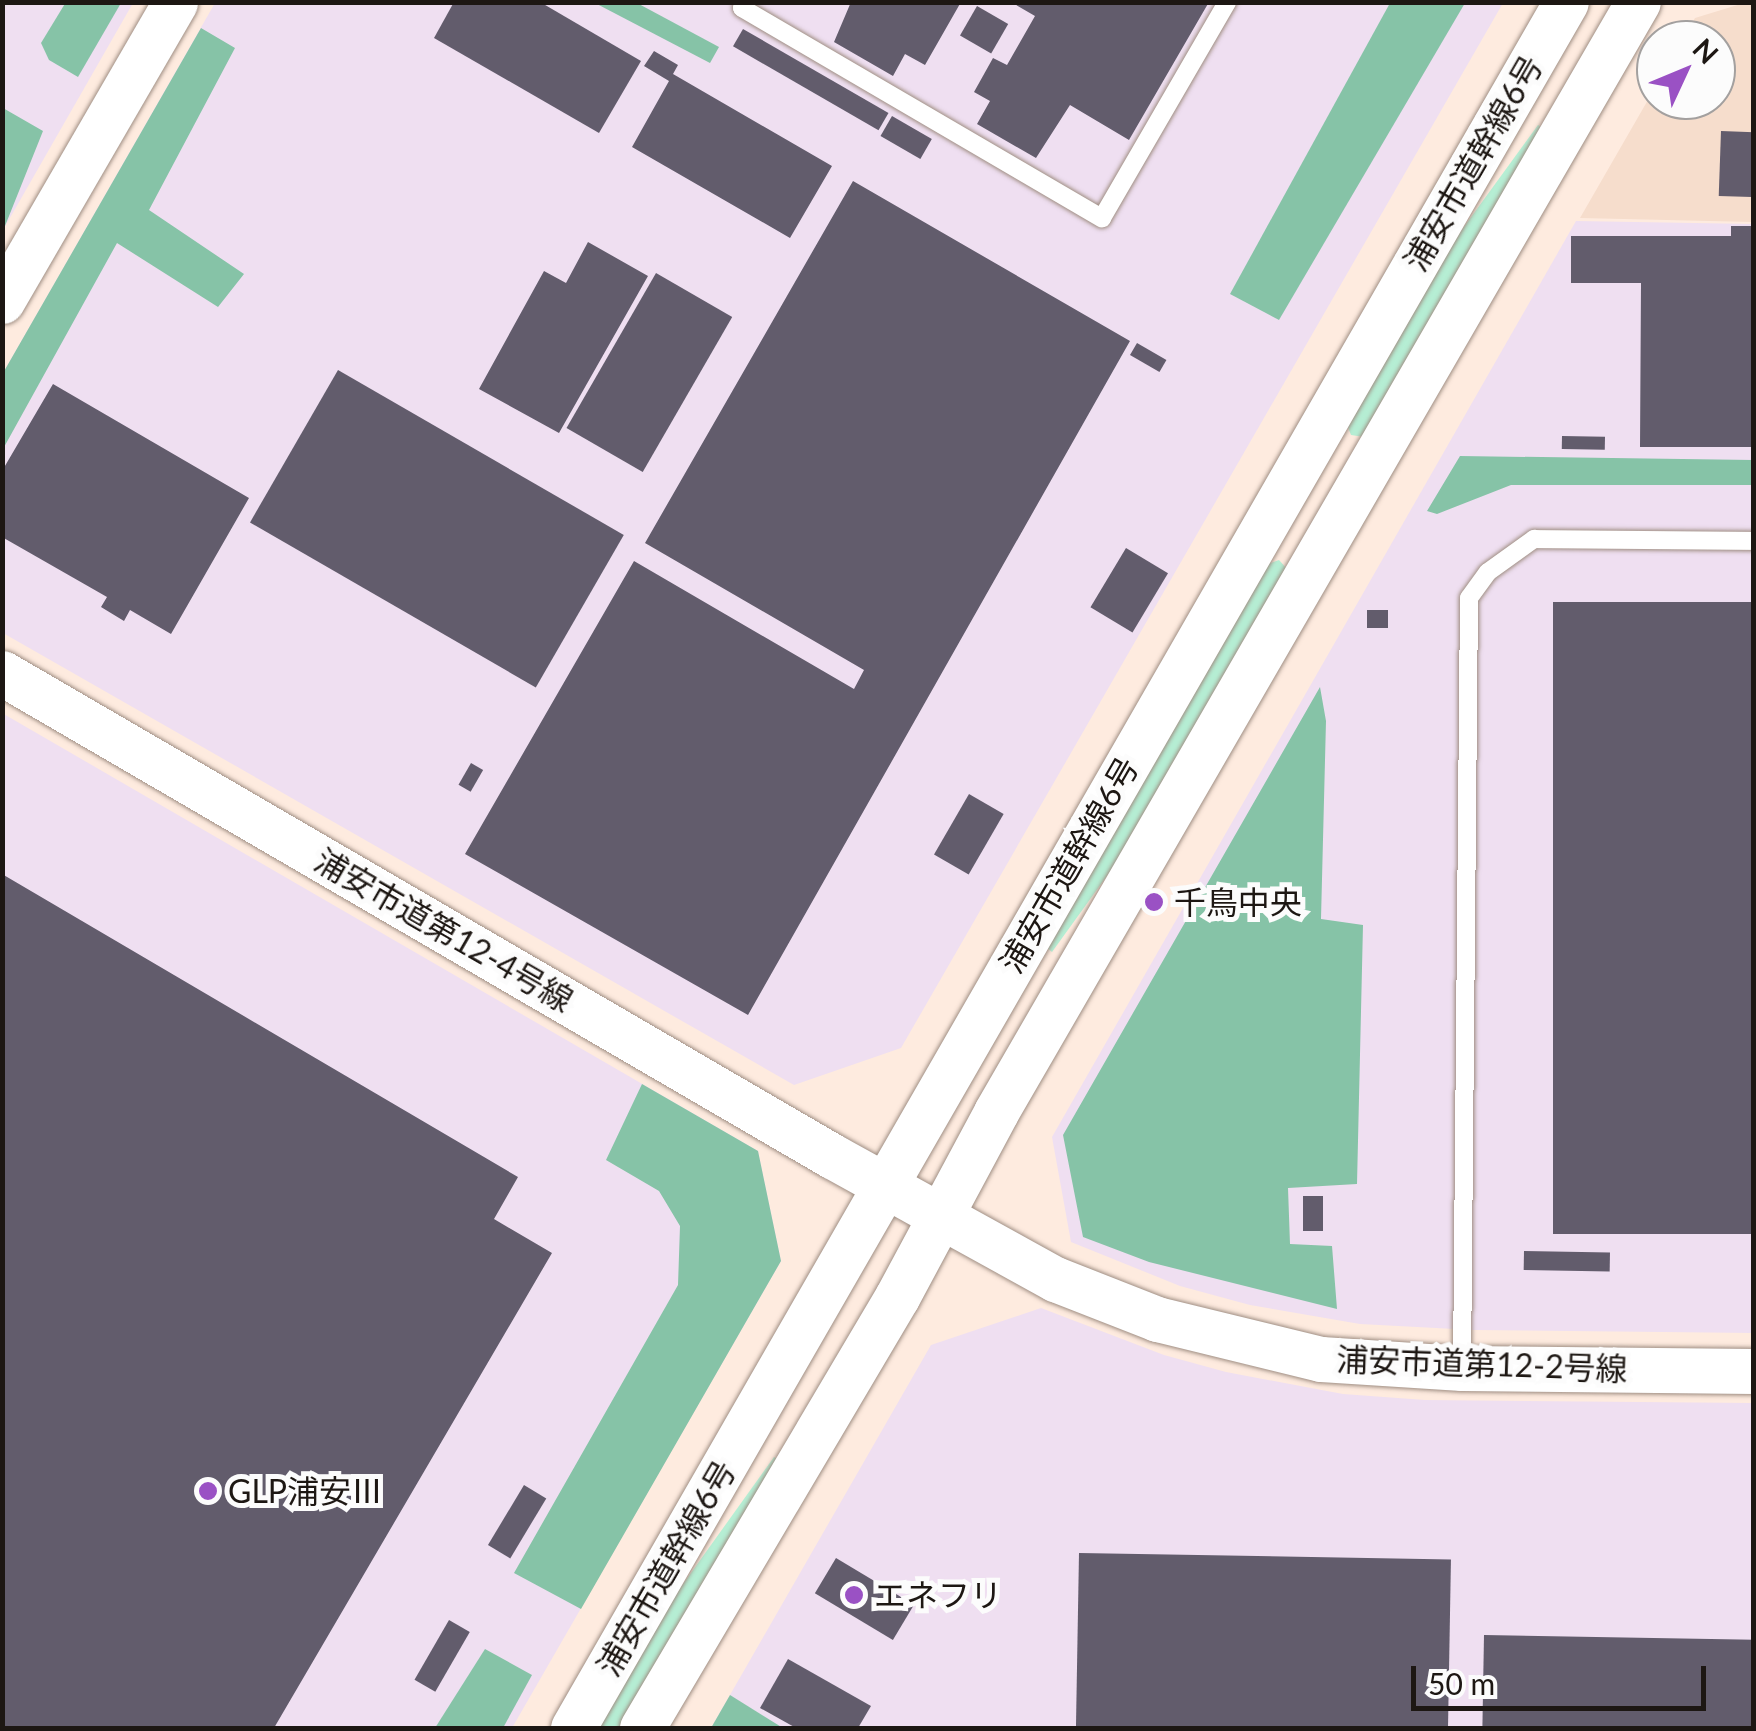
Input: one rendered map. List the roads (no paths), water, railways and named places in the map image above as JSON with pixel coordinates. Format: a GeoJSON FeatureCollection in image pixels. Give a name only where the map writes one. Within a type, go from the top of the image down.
{"type":"FeatureCollection","features":[{"type":"Feature","properties":{"kind":"street"},"geometry":{"type":"LineString","coordinates":[[2,301],[175,2]]}},
{"type":"Feature","properties":{"kind":"street","name":"浦安市道幹線6号"},"geometry":{"type":"LineString","coordinates":[[573,1728],[1566,2]]}},
{"type":"Feature","properties":{"kind":"street","name":"浦安市道幹線6号"},"geometry":{"type":"LineString","coordinates":[[642,1728],[1638,2]]}},
{"type":"Feature","properties":{"kind":"street","name":"浦安市道第12-4号線"},"geometry":{"type":"LineString","coordinates":[[2,673],[888,1185]]}},
{"type":"Feature","properties":{"kind":"street","name":"浦安市道第12-2号線"},"geometry":{"type":"LineString","coordinates":[[888,1185],[1055,1279],[1210,1334],[1321,1359],[1462,1368],[1754,1370]]}},
{"type":"Feature","properties":{"kind":"lane"},"geometry":{"type":"LineString","coordinates":[[746,2],[742,8],[1102,218],[1227,2]]}},
{"type":"Feature","properties":{"kind":"lane"},"geometry":{"type":"LineString","coordinates":[[1462,1368],[1468,598],[1488,572],[1534,539],[1754,541]]}},
{"type":"Feature","properties":{"kind":"place","name":"千鳥中央"},"geometry":{"type":"Point","coordinates":[1154,902]}},
{"type":"Feature","properties":{"kind":"place","name":"GLP浦安Ⅲ"},"geometry":{"type":"Point","coordinates":[208,1491]}},
{"type":"Feature","properties":{"kind":"place","name":"エネフリ"},"geometry":{"type":"Point","coordinates":[854,1595]}}]}
